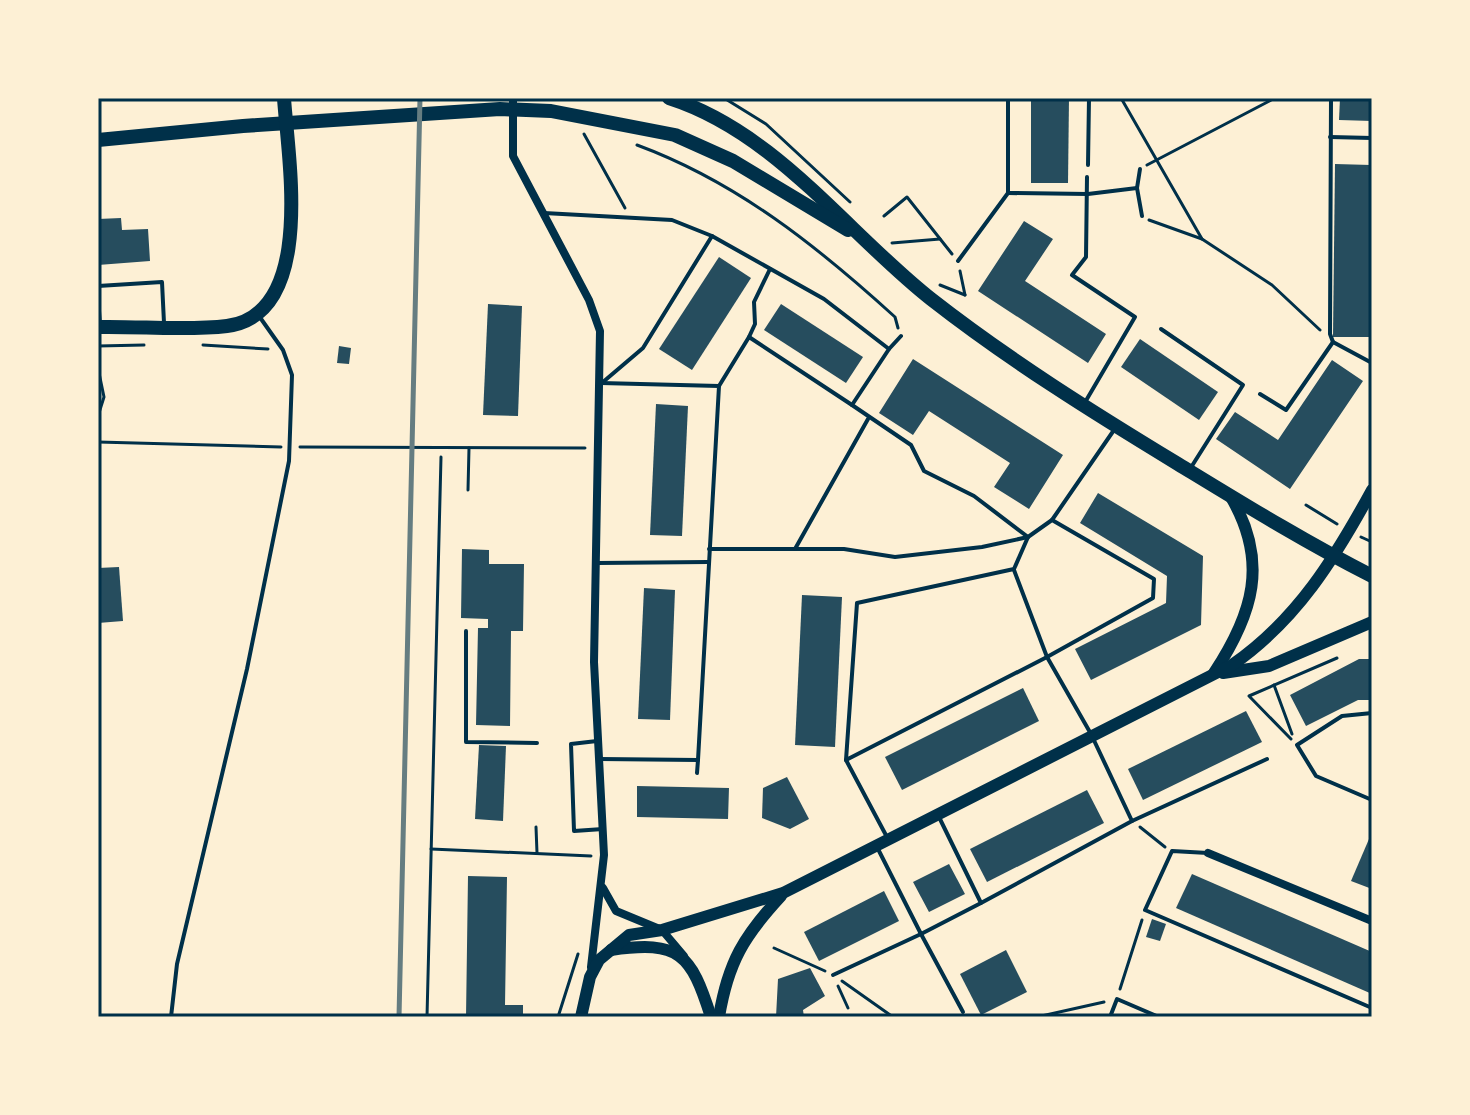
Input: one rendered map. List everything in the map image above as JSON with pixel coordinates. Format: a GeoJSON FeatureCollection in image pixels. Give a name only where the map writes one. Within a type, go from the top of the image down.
{"type":"FeatureCollection","features":[{"type":"Feature","properties":{"kind":"main road"},"geometry":{"type":"LineString","coordinates":[[99,327],[229,326],[258,314],[276,292],[287,260],[291,224],[284,98]]}},
{"type":"Feature","properties":{"kind":"main road"},"geometry":{"type":"LineString","coordinates":[[669,98],[690,105],[749,138],[821,197],[859,236],[931,299],[1083,406],[1230,496],[1372,576]]}},
{"type":"Feature","properties":{"kind":"main road"},"geometry":{"type":"LineString","coordinates":[[98,140],[243,126],[500,109],[551,111],[675,135],[733,161],[810,211],[859,236]]}},
{"type":"Feature","properties":{"kind":"main road"},"geometry":{"type":"LineString","coordinates":[[581,1017],[590,977],[606,951],[629,935],[662,930],[783,893],[1212,675],[1265,642],[1296,610],[1334,557],[1372,490]]}},
{"type":"Feature","properties":{"kind":"main road"},"geometry":{"type":"LineString","coordinates":[[1212,675],[1240,628],[1254,587],[1253,556],[1246,526],[1230,496]]}},
{"type":"Feature","properties":{"kind":"main road"},"geometry":{"type":"LineString","coordinates":[[1212,675],[1269,666],[1372,622]]}},
{"type":"Feature","properties":{"kind":"main road"},"geometry":{"type":"LineString","coordinates":[[719,1017],[726,977],[739,946],[783,893]]}},
{"type":"Feature","properties":{"kind":"main road"},"geometry":{"type":"LineString","coordinates":[[606,951],[651,947],[668,949],[685,958],[711,1017]]}},
{"type":"Feature","properties":{"kind":"street"},"geometry":{"type":"LineString","coordinates":[[513,98],[513,156],[595,313],[600,331],[594,662],[603,888],[590,977]]}},
{"type":"Feature","properties":{"kind":"street"},"geometry":{"type":"LineString","coordinates":[[1208,853],[1372,921]]}},
{"type":"Feature","properties":{"kind":"street"},"geometry":{"type":"LineString","coordinates":[[603,888],[616,911],[662,930],[685,958]]}},
{"type":"Feature","properties":{"kind":"lane"},"geometry":{"type":"LineString","coordinates":[[958,261],[1008,193],[1008,98]]}},
{"type":"Feature","properties":{"kind":"lane"},"geometry":{"type":"LineString","coordinates":[[1088,165],[1089,98]]}},
{"type":"Feature","properties":{"kind":"lane"},"geometry":{"type":"LineString","coordinates":[[1331,98],[1330,334],[1333,342],[1372,363]]}},
{"type":"Feature","properties":{"kind":"lane"},"geometry":{"type":"LineString","coordinates":[[1330,137],[1372,138]]}},
{"type":"Feature","properties":{"kind":"lane"},"geometry":{"type":"LineString","coordinates":[[1140,169],[1137,188],[1142,216]]}},
{"type":"Feature","properties":{"kind":"lane"},"geometry":{"type":"LineString","coordinates":[[1083,406],[1135,317],[1072,275],[1086,257],[1087,177]]}},
{"type":"Feature","properties":{"kind":"lane"},"geometry":{"type":"LineString","coordinates":[[1008,193],[1088,194],[1137,188]]}},
{"type":"Feature","properties":{"kind":"lane"},"geometry":{"type":"LineString","coordinates":[[544,213],[672,220],[712,236],[824,299],[889,349]]}},
{"type":"Feature","properties":{"kind":"lane"},"geometry":{"type":"LineString","coordinates":[[601,383],[643,348],[712,236]]}},
{"type":"Feature","properties":{"kind":"lane"},"geometry":{"type":"LineString","coordinates":[[697,773],[719,386],[755,324],[754,302],[770,269]]}},
{"type":"Feature","properties":{"kind":"lane"},"geometry":{"type":"LineString","coordinates":[[98,286],[162,282],[165,326]]}},
{"type":"Feature","properties":{"kind":"lane"},"geometry":{"type":"LineString","coordinates":[[98,298],[99,327]]}},
{"type":"Feature","properties":{"kind":"lane"},"geometry":{"type":"LineString","coordinates":[[171,1017],[177,964],[247,669],[289,461],[292,375],[283,350],[258,314]]}},
{"type":"Feature","properties":{"kind":"lane"},"geometry":{"type":"LineString","coordinates":[[1161,329],[1243,385],[1189,471]]}},
{"type":"Feature","properties":{"kind":"lane"},"geometry":{"type":"LineString","coordinates":[[852,405],[901,336]]}},
{"type":"Feature","properties":{"kind":"lane"},"geometry":{"type":"LineString","coordinates":[[749,337],[911,445],[924,471],[974,496],[1028,537]]}},
{"type":"Feature","properties":{"kind":"lane"},"geometry":{"type":"LineString","coordinates":[[1260,394],[1286,410],[1333,342]]}},
{"type":"Feature","properties":{"kind":"lane"},"geometry":{"type":"LineString","coordinates":[[601,383],[719,386]]}},
{"type":"Feature","properties":{"kind":"lane"},"geometry":{"type":"LineString","coordinates":[[795,549],[869,419]]}},
{"type":"Feature","properties":{"kind":"lane"},"geometry":{"type":"LineString","coordinates":[[709,549],[844,549],[895,557],[982,547],[1028,537],[1052,520],[1116,426]]}},
{"type":"Feature","properties":{"kind":"lane"},"geometry":{"type":"LineString","coordinates":[[846,760],[1047,657],[1153,598],[1154,579],[1052,520]]}},
{"type":"Feature","properties":{"kind":"lane"},"geometry":{"type":"LineString","coordinates":[[1028,537],[1014,569],[1047,657],[1091,734],[1132,821]]}},
{"type":"Feature","properties":{"kind":"lane"},"geometry":{"type":"LineString","coordinates":[[597,563],[708,562]]}},
{"type":"Feature","properties":{"kind":"lane"},"geometry":{"type":"LineString","coordinates":[[963,1012],[921,934],[846,760],[857,603],[1014,569]]}},
{"type":"Feature","properties":{"kind":"lane"},"geometry":{"type":"LineString","coordinates":[[466,631],[466,742],[537,743]]}},
{"type":"Feature","properties":{"kind":"lane"},"geometry":{"type":"LineString","coordinates":[[1372,713],[1342,716],[1297,745],[1316,776],[1372,800]]}},
{"type":"Feature","properties":{"kind":"lane"},"geometry":{"type":"LineString","coordinates":[[599,740],[571,744],[574,831],[603,829]]}},
{"type":"Feature","properties":{"kind":"lane"},"geometry":{"type":"LineString","coordinates":[[600,759],[698,760]]}},
{"type":"Feature","properties":{"kind":"lane"},"geometry":{"type":"LineString","coordinates":[[833,975],[921,934],[1132,821],[1267,759]]}},
{"type":"Feature","properties":{"kind":"lane"},"geometry":{"type":"LineString","coordinates":[[937,813],[981,903]]}},
{"type":"Feature","properties":{"kind":"lane"},"geometry":{"type":"LineString","coordinates":[[1208,853],[1172,851],[1145,910],[1372,1008]]}},
{"type":"Feature","properties":{"kind":"lane"},"geometry":{"type":"LineString","coordinates":[[1110,1017],[1117,999],[1159,1017]]}},
{"type":"Feature","properties":{"kind":"path"},"geometry":{"type":"LineString","coordinates":[[1121,98],[1202,239]]}},
{"type":"Feature","properties":{"kind":"path"},"geometry":{"type":"LineString","coordinates":[[1159,160],[1275,98]]}},
{"type":"Feature","properties":{"kind":"path"},"geometry":{"type":"LineString","coordinates":[[595,133],[583,130],[594,156],[631,218]]}},
{"type":"Feature","properties":{"kind":"path"},"geometry":{"type":"LineString","coordinates":[[632,143],[698,171],[784,222],[895,317],[901,336]]}},
{"type":"Feature","properties":{"kind":"path"},"geometry":{"type":"LineString","coordinates":[[884,216],[907,197],[958,261],[965,295]]}},
{"type":"Feature","properties":{"kind":"path"},"geometry":{"type":"LineString","coordinates":[[1142,216],[1202,239],[1272,285],[1333,342]]}},
{"type":"Feature","properties":{"kind":"path"},"geometry":{"type":"LineString","coordinates":[[891,243],[940,239]]}},
{"type":"Feature","properties":{"kind":"path"},"geometry":{"type":"LineString","coordinates":[[98,346],[152,344]]}},
{"type":"Feature","properties":{"kind":"path"},"geometry":{"type":"LineString","coordinates":[[198,344],[283,350]]}},
{"type":"Feature","properties":{"kind":"path"},"geometry":{"type":"LineString","coordinates":[[98,368],[104,397],[98,416]]}},
{"type":"Feature","properties":{"kind":"path"},"geometry":{"type":"LineString","coordinates":[[98,442],[600,448]]}},
{"type":"Feature","properties":{"kind":"path"},"geometry":{"type":"LineString","coordinates":[[468,490],[469,448]]}},
{"type":"Feature","properties":{"kind":"path"},"geometry":{"type":"LineString","coordinates":[[427,1017],[441,457]]}},
{"type":"Feature","properties":{"kind":"path"},"geometry":{"type":"LineString","coordinates":[[1297,745],[1249,696],[1337,658]]}},
{"type":"Feature","properties":{"kind":"path"},"geometry":{"type":"LineString","coordinates":[[1274,684],[1297,745]]}},
{"type":"Feature","properties":{"kind":"path"},"geometry":{"type":"LineString","coordinates":[[1132,821],[1172,851]]}},
{"type":"Feature","properties":{"kind":"path"},"geometry":{"type":"LineString","coordinates":[[536,827],[537,853]]}},
{"type":"Feature","properties":{"kind":"path"},"geometry":{"type":"LineString","coordinates":[[431,849],[596,856]]}},
{"type":"Feature","properties":{"kind":"path"},"geometry":{"type":"LineString","coordinates":[[1037,1017],[1117,999],[1145,910]]}},
{"type":"Feature","properties":{"kind":"path"},"geometry":{"type":"LineString","coordinates":[[774,948],[833,975],[893,1017]]}},
{"type":"Feature","properties":{"kind":"path"},"geometry":{"type":"LineString","coordinates":[[558,1017],[579,949]]}},
{"type":"Feature","properties":{"kind":"path"},"geometry":{"type":"LineString","coordinates":[[833,975],[851,1016]]}},
{"type":"Feature","properties":{"kind":"building"},"geometry":{"type":"Polygon","coordinates":[[[1031,98],[1069,98],[1068,183],[1031,183],[1031,98]]]}},
{"type":"Feature","properties":{"kind":"building"},"geometry":{"type":"Polygon","coordinates":[[[1340,98],[1372,98],[1372,121],[1339,120],[1340,98]]]}},
{"type":"Feature","properties":{"kind":"building"},"geometry":{"type":"Polygon","coordinates":[[[1335,164],[1371,165],[1369,337],[1333,337],[1335,164]]]}},
{"type":"Feature","properties":{"kind":"building"},"geometry":{"type":"Polygon","coordinates":[[[121,218],[122,230],[148,229],[150,261],[98,265],[98,219],[121,218]]]}},
{"type":"Feature","properties":{"kind":"building"},"geometry":{"type":"Polygon","coordinates":[[[1024,221],[1053,239],[1025,281],[1106,334],[1088,363],[978,291],[1024,221]]]}},
{"type":"Feature","properties":{"kind":"building"},"geometry":{"type":"Polygon","coordinates":[[[719,257],[751,278],[692,370],[659,349],[719,257]]]}},
{"type":"Feature","properties":{"kind":"building"},"geometry":{"type":"Polygon","coordinates":[[[488,304],[522,306],[518,416],[483,415],[488,304]]]}},
{"type":"Feature","properties":{"kind":"building"},"geometry":{"type":"Polygon","coordinates":[[[781,304],[863,357],[846,383],[764,330],[781,304]]]}},
{"type":"Feature","properties":{"kind":"building"},"geometry":{"type":"Polygon","coordinates":[[[1140,339],[1218,392],[1199,420],[1121,367],[1140,339]]]}},
{"type":"Feature","properties":{"kind":"building"},"geometry":{"type":"Polygon","coordinates":[[[339,346],[351,348],[349,364],[337,363],[339,346]]]}},
{"type":"Feature","properties":{"kind":"building"},"geometry":{"type":"Polygon","coordinates":[[[913,359],[1063,455],[1029,509],[994,487],[1010,463],[929,411],[913,435],[879,413],[913,359]]]}},
{"type":"Feature","properties":{"kind":"building"},"geometry":{"type":"Polygon","coordinates":[[[1332,360],[1363,381],[1290,489],[1216,439],[1235,412],[1278,440],[1332,360]]]}},
{"type":"Feature","properties":{"kind":"building"},"geometry":{"type":"Polygon","coordinates":[[[656,404],[688,406],[682,536],[650,535],[656,404]]]}},
{"type":"Feature","properties":{"kind":"building"},"geometry":{"type":"Polygon","coordinates":[[[1098,493],[1203,556],[1201,625],[1091,680],[1075,649],[1166,603],[1167,576],[1080,523],[1098,493]]]}},
{"type":"Feature","properties":{"kind":"building"},"geometry":{"type":"Polygon","coordinates":[[[462,549],[489,550],[489,564],[524,564],[523,631],[511,631],[510,726],[476,725],[478,628],[488,628],[488,619],[461,618],[462,549]]]}},
{"type":"Feature","properties":{"kind":"building"},"geometry":{"type":"Polygon","coordinates":[[[119,567],[123,621],[98,623],[98,568],[119,567]]]}},
{"type":"Feature","properties":{"kind":"building"},"geometry":{"type":"Polygon","coordinates":[[[644,588],[675,590],[670,720],[638,719],[644,588]]]}},
{"type":"Feature","properties":{"kind":"building"},"geometry":{"type":"Polygon","coordinates":[[[802,595],[842,597],[835,747],[795,745],[802,595]]]}},
{"type":"Feature","properties":{"kind":"building"},"geometry":{"type":"Polygon","coordinates":[[[1359,659],[1372,659],[1372,700],[1358,700],[1306,726],[1290,695],[1359,659]]]}},
{"type":"Feature","properties":{"kind":"building"},"geometry":{"type":"Polygon","coordinates":[[[1023,688],[1039,721],[902,790],[885,757],[1023,688]]]}},
{"type":"Feature","properties":{"kind":"building"},"geometry":{"type":"Polygon","coordinates":[[[1246,711],[1262,742],[1143,800],[1128,769],[1246,711]]]}},
{"type":"Feature","properties":{"kind":"building"},"geometry":{"type":"Polygon","coordinates":[[[479,745],[506,746],[503,821],[475,819],[479,745]]]}},
{"type":"Feature","properties":{"kind":"building"},"geometry":{"type":"Polygon","coordinates":[[[787,777],[809,819],[790,829],[762,818],[763,788],[787,777]]]}},
{"type":"Feature","properties":{"kind":"building"},"geometry":{"type":"Polygon","coordinates":[[[637,786],[729,788],[728,819],[637,817],[637,786]]]}},
{"type":"Feature","properties":{"kind":"building"},"geometry":{"type":"Polygon","coordinates":[[[1087,790],[1104,823],[987,882],[970,849],[1087,790]]]}},
{"type":"Feature","properties":{"kind":"building"},"geometry":{"type":"Polygon","coordinates":[[[1372,832],[1372,889],[1351,881],[1372,832]]]}},
{"type":"Feature","properties":{"kind":"building"},"geometry":{"type":"Polygon","coordinates":[[[949,864],[965,894],[929,912],[913,882],[949,864]]]}},
{"type":"Feature","properties":{"kind":"building"},"geometry":{"type":"Polygon","coordinates":[[[1192,874],[1372,952],[1372,994],[1176,908],[1192,874]]]}},
{"type":"Feature","properties":{"kind":"building"},"geometry":{"type":"Polygon","coordinates":[[[468,876],[507,877],[505,1005],[523,1005],[523,1017],[466,1017],[468,876]]]}},
{"type":"Feature","properties":{"kind":"building"},"geometry":{"type":"Polygon","coordinates":[[[884,891],[899,921],[819,961],[804,932],[884,891]]]}},
{"type":"Feature","properties":{"kind":"building"},"geometry":{"type":"Polygon","coordinates":[[[1152,919],[1166,924],[1160,941],[1146,937],[1152,919]]]}},
{"type":"Feature","properties":{"kind":"building"},"geometry":{"type":"Polygon","coordinates":[[[1006,950],[1027,992],[981,1015],[960,974],[1006,950]]]}},
{"type":"Feature","properties":{"kind":"building"},"geometry":{"type":"Polygon","coordinates":[[[810,968],[825,996],[803,1010],[804,1017],[776,1017],[778,979],[810,968]]]}},
{"type":"Feature","properties":{"kind":"railway"},"geometry":{"type":"LineString","coordinates":[[399,1017],[420,98]]}}]}
